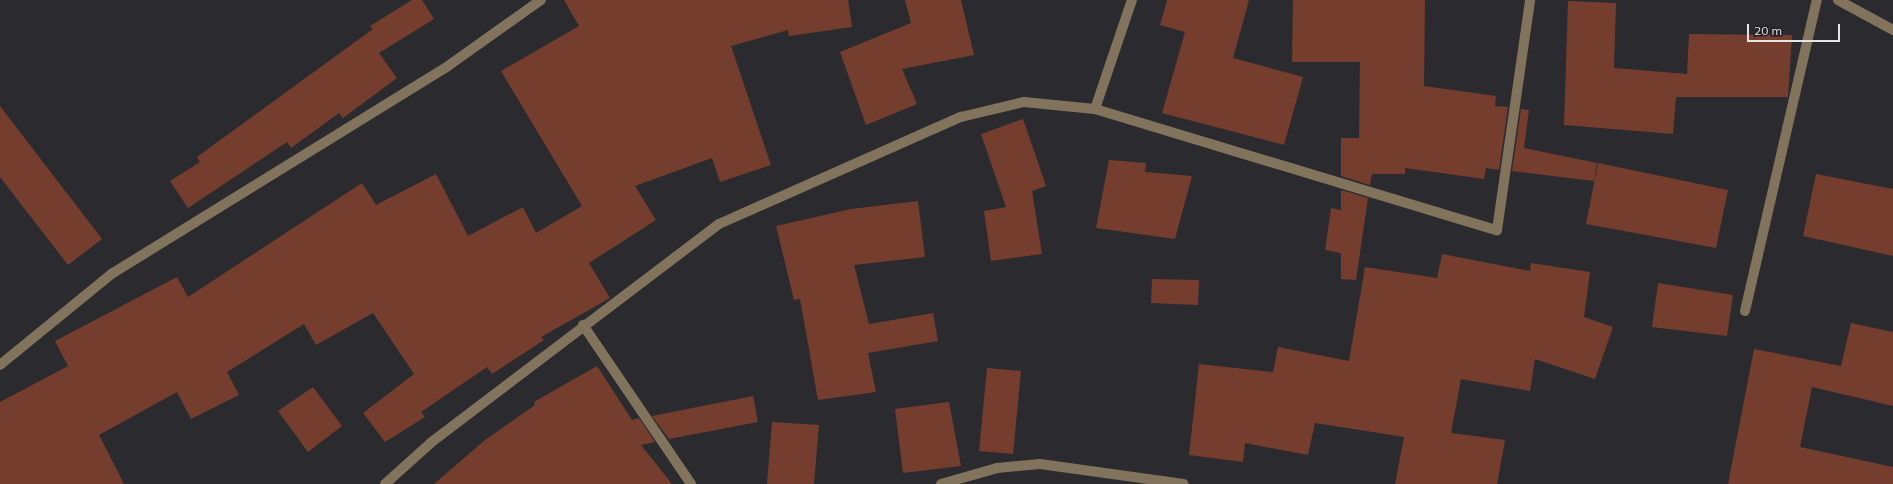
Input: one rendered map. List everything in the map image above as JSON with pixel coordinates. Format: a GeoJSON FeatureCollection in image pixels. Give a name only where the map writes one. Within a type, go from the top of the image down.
{"type":"FeatureCollection","features":[{"type":"Feature","properties":{"kind":"street"},"geometry":{"type":"LineString","coordinates":[[0,365],[113,273],[448,66],[541,0]]}},
{"type":"Feature","properties":{"kind":"street"},"geometry":{"type":"LineString","coordinates":[[1095,109],[1132,0]]}},
{"type":"Feature","properties":{"kind":"street"},"geometry":{"type":"LineString","coordinates":[[386,484],[433,441],[583,325],[719,224],[961,117],[1024,102],[1095,109],[1497,230],[1530,0]]}},
{"type":"Feature","properties":{"kind":"street"},"geometry":{"type":"LineString","coordinates":[[1744,310],[1818,0]]}},
{"type":"Feature","properties":{"kind":"street"},"geometry":{"type":"LineString","coordinates":[[1838,0],[1893,30]]}},
{"type":"Feature","properties":{"kind":"street"},"geometry":{"type":"LineString","coordinates":[[583,325],[691,484]]}},
{"type":"Feature","properties":{"kind":"street"},"geometry":{"type":"LineString","coordinates":[[941,484],[997,468],[1040,464],[1184,484]]}},
{"type":"Feature","properties":{"kind":"building"},"geometry":{"type":"Polygon","coordinates":[[[412,0],[422,0],[434,19],[379,53],[397,78],[343,118],[339,113],[291,148],[287,142],[188,208],[170,181],[200,162],[197,157],[373,29],[370,26],[412,0]]]}},
{"type":"Feature","properties":{"kind":"building"},"geometry":{"type":"Polygon","coordinates":[[[564,0],[848,0],[852,27],[789,36],[788,30],[731,46],[771,165],[720,182],[712,158],[635,186],[656,220],[589,263],[610,298],[541,337],[544,340],[492,374],[487,367],[421,412],[425,417],[385,442],[363,413],[414,374],[373,313],[316,345],[304,324],[227,372],[239,395],[191,419],[177,392],[99,435],[124,484],[0,484],[0,402],[68,366],[55,341],[177,277],[188,297],[362,183],[376,205],[436,174],[468,236],[523,207],[536,233],[582,206],[501,71],[579,26],[564,0]]]}},
{"type":"Feature","properties":{"kind":"building"},"geometry":{"type":"Polygon","coordinates":[[[905,0],[961,0],[974,55],[902,69],[917,104],[866,125],[840,52],[911,23],[905,0]]]}},
{"type":"Feature","properties":{"kind":"building"},"geometry":{"type":"Polygon","coordinates":[[[1167,0],[1249,0],[1233,58],[1303,77],[1284,145],[1162,113],[1185,32],[1160,25],[1167,0]]]}},
{"type":"Feature","properties":{"kind":"building"},"geometry":{"type":"Polygon","coordinates":[[[1293,0],[1425,0],[1424,86],[1496,96],[1495,106],[1508,107],[1499,170],[1486,168],[1484,179],[1405,168],[1405,174],[1372,174],[1370,185],[1341,176],[1341,138],[1359,138],[1360,62],[1292,62],[1293,0]]]}},
{"type":"Feature","properties":{"kind":"building"},"geometry":{"type":"Polygon","coordinates":[[[1568,1],[1616,3],[1614,68],[1687,74],[1689,34],[1792,35],[1788,97],[1676,97],[1673,134],[1564,125],[1568,1]]]}},
{"type":"Feature","properties":{"kind":"building"},"geometry":{"type":"Polygon","coordinates":[[[0,106],[102,239],[68,265],[0,177],[0,106]]]}},
{"type":"Feature","properties":{"kind":"building"},"geometry":{"type":"Polygon","coordinates":[[[1521,109],[1529,110],[1524,148],[1597,163],[1594,181],[1512,171],[1521,109]]]}},
{"type":"Feature","properties":{"kind":"building"},"geometry":{"type":"Polygon","coordinates":[[[1023,119],[1046,186],[1032,191],[1042,254],[991,261],[984,211],[1006,207],[981,134],[1023,119]]]}},
{"type":"Feature","properties":{"kind":"building"},"geometry":{"type":"Polygon","coordinates":[[[1109,160],[1146,163],[1145,172],[1192,176],[1175,239],[1096,228],[1109,160]]]}},
{"type":"Feature","properties":{"kind":"building"},"geometry":{"type":"Polygon","coordinates":[[[1598,163],[1728,190],[1716,248],[1586,224],[1598,163]]]}},
{"type":"Feature","properties":{"kind":"building"},"geometry":{"type":"Polygon","coordinates":[[[1816,174],[1893,189],[1893,256],[1803,236],[1816,174]]]}},
{"type":"Feature","properties":{"kind":"building"},"geometry":{"type":"Polygon","coordinates":[[[1341,190],[1368,198],[1356,280],[1341,279],[1341,253],[1325,250],[1331,208],[1341,210],[1341,190]]]}},
{"type":"Feature","properties":{"kind":"building"},"geometry":{"type":"Polygon","coordinates":[[[918,201],[925,257],[854,265],[869,324],[933,313],[938,341],[868,353],[876,392],[818,400],[800,299],[794,300],[776,226],[851,209],[918,201]]]}},
{"type":"Feature","properties":{"kind":"building"},"geometry":{"type":"Polygon","coordinates":[[[1442,254],[1530,271],[1531,263],[1590,272],[1584,317],[1613,327],[1595,379],[1535,359],[1530,391],[1461,379],[1451,433],[1505,440],[1497,484],[1395,484],[1404,437],[1315,423],[1308,455],[1245,443],[1243,462],[1189,455],[1199,364],[1273,372],[1278,347],[1349,361],[1365,267],[1437,278],[1442,254]]]}},
{"type":"Feature","properties":{"kind":"building"},"geometry":{"type":"Polygon","coordinates":[[[1152,279],[1199,280],[1198,305],[1151,303],[1152,279]]]}},
{"type":"Feature","properties":{"kind":"building"},"geometry":{"type":"Polygon","coordinates":[[[1658,283],[1733,295],[1727,336],[1652,327],[1658,283]]]}},
{"type":"Feature","properties":{"kind":"building"},"geometry":{"type":"Polygon","coordinates":[[[1851,323],[1893,332],[1893,406],[1812,387],[1800,447],[1893,467],[1893,484],[1728,484],[1754,349],[1841,366],[1851,323]]]}},
{"type":"Feature","properties":{"kind":"building"},"geometry":{"type":"Polygon","coordinates":[[[597,366],[632,420],[639,418],[655,442],[641,445],[672,484],[434,484],[485,440],[535,405],[534,402],[597,366]]]}},
{"type":"Feature","properties":{"kind":"building"},"geometry":{"type":"Polygon","coordinates":[[[987,368],[1021,371],[1013,454],[979,451],[987,368]]]}},
{"type":"Feature","properties":{"kind":"building"},"geometry":{"type":"Polygon","coordinates":[[[313,387],[342,426],[308,452],[278,411],[313,387]]]}},
{"type":"Feature","properties":{"kind":"building"},"geometry":{"type":"Polygon","coordinates":[[[753,396],[758,422],[669,439],[652,416],[753,396]]]}},
{"type":"Feature","properties":{"kind":"building"},"geometry":{"type":"Polygon","coordinates":[[[949,402],[961,466],[903,473],[895,409],[949,402]]]}},
{"type":"Feature","properties":{"kind":"building"},"geometry":{"type":"Polygon","coordinates":[[[772,422],[819,425],[814,484],[767,484],[772,422]]]}}]}
